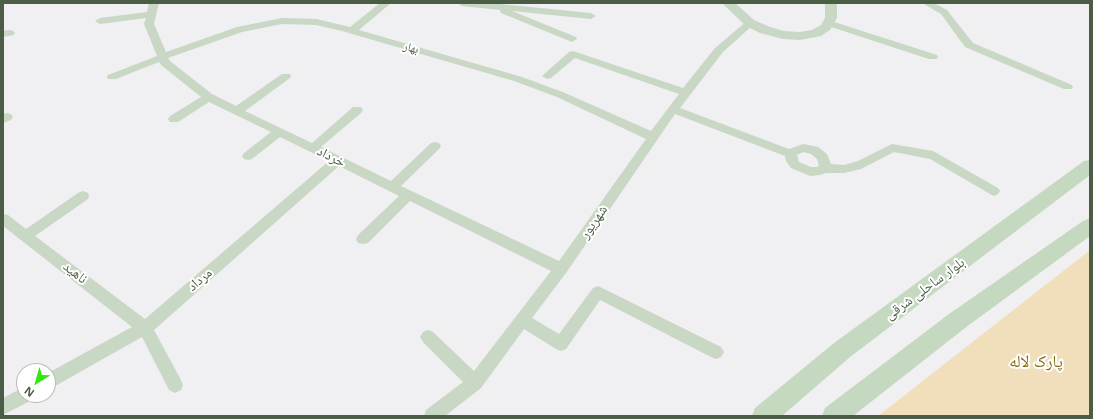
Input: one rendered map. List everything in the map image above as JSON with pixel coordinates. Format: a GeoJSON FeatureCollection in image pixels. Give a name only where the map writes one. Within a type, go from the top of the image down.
{"type":"FeatureCollection","features":[{"type":"Feature","properties":{"kind":"main road","name":"بلوار ساحلی شرقی"},"geometry":{"type":"LineString","coordinates":[[764,416],[842,350],[1080,177],[1090,166]]}},
{"type":"Feature","properties":{"kind":"main road"},"geometry":{"type":"LineString","coordinates":[[834,416],[957,321],[1090,226]]}},
{"type":"Feature","properties":{"kind":"street"},"geometry":{"type":"LineString","coordinates":[[352,31],[386,3]]}},
{"type":"Feature","properties":{"kind":"street"},"geometry":{"type":"LineString","coordinates":[[462,3],[502,5],[591,16]]}},
{"type":"Feature","properties":{"kind":"street"},"geometry":{"type":"LineString","coordinates":[[728,3],[750,23],[765,30],[782,35],[800,36],[816,33],[826,27],[831,18],[831,3]]}},
{"type":"Feature","properties":{"kind":"street"},"geometry":{"type":"LineString","coordinates":[[927,3],[944,12],[969,44],[1068,87]]}},
{"type":"Feature","properties":{"kind":"street"},"geometry":{"type":"LineString","coordinates":[[502,5],[504,11],[572,39]]}},
{"type":"Feature","properties":{"kind":"street"},"geometry":{"type":"LineString","coordinates":[[100,21],[153,8]]}},
{"type":"Feature","properties":{"kind":"street","name":"خرداد"},"geometry":{"type":"LineString","coordinates":[[153,8],[149,24],[165,63],[208,97],[561,269]]}},
{"type":"Feature","properties":{"kind":"street","name":"بهار"},"geometry":{"type":"LineString","coordinates":[[112,77],[193,45],[240,29],[282,21],[316,22],[352,31],[532,84],[653,137]]}},
{"type":"Feature","properties":{"kind":"street","name":"شهریور"},"geometry":{"type":"LineString","coordinates":[[432,416],[475,383],[561,269],[673,109],[719,50],[750,23]]}},
{"type":"Feature","properties":{"kind":"street"},"geometry":{"type":"LineString","coordinates":[[828,23],[933,57]]}},
{"type":"Feature","properties":{"kind":"street"},"geometry":{"type":"LineString","coordinates":[[547,76],[573,54],[686,93]]}},
{"type":"Feature","properties":{"kind":"street"},"geometry":{"type":"LineString","coordinates":[[237,111],[286,76]]}},
{"type":"Feature","properties":{"kind":"street"},"geometry":{"type":"LineString","coordinates":[[174,119],[208,97]]}},
{"type":"Feature","properties":{"kind":"street"},"geometry":{"type":"LineString","coordinates":[[673,109],[791,154]]}},
{"type":"Feature","properties":{"kind":"street"},"geometry":{"type":"LineString","coordinates":[[313,148],[357,110]]}},
{"type":"Feature","properties":{"kind":"street"},"geometry":{"type":"LineString","coordinates":[[248,156],[279,132]]}},
{"type":"Feature","properties":{"kind":"street"},"geometry":{"type":"LineString","coordinates":[[392,187],[435,146]]}},
{"type":"Feature","properties":{"kind":"street"},"geometry":{"type":"LineString","coordinates":[[791,154],[794,151],[803,148],[814,150],[823,157],[825,165],[823,168]]}},
{"type":"Feature","properties":{"kind":"street"},"geometry":{"type":"LineString","coordinates":[[791,154],[792,161],[799,168],[815,172],[823,168],[844,169],[861,165],[892,148],[904,149],[933,155],[994,191]]}},
{"type":"Feature","properties":{"kind":"street","name":"مرداد"},"geometry":{"type":"LineString","coordinates":[[56,378],[145,328],[338,160]]}},
{"type":"Feature","properties":{"kind":"street"},"geometry":{"type":"LineString","coordinates":[[363,239],[408,195]]}},
{"type":"Feature","properties":{"kind":"street"},"geometry":{"type":"LineString","coordinates":[[26,236],[83,196]]}},
{"type":"Feature","properties":{"kind":"street","name":"ناهید"},"geometry":{"type":"LineString","coordinates":[[3,219],[145,328]]}},
{"type":"Feature","properties":{"kind":"street"},"geometry":{"type":"LineString","coordinates":[[522,320],[561,344],[598,292],[716,352]]}},
{"type":"Feature","properties":{"kind":"street"},"geometry":{"type":"LineString","coordinates":[[145,328],[175,384]]}},
{"type":"Feature","properties":{"kind":"street"},"geometry":{"type":"LineString","coordinates":[[428,337],[475,383]]}},
{"type":"Feature","properties":{"kind":"street"},"geometry":{"type":"LineString","coordinates":[[3,407],[16,400]]}},
{"type":"Feature","properties":{"kind":"green space","name":"پارک لاله"},"geometry":{"type":"Polygon","coordinates":[[[1090,250],[1090,416],[878,416],[1090,250]]]}}]}
